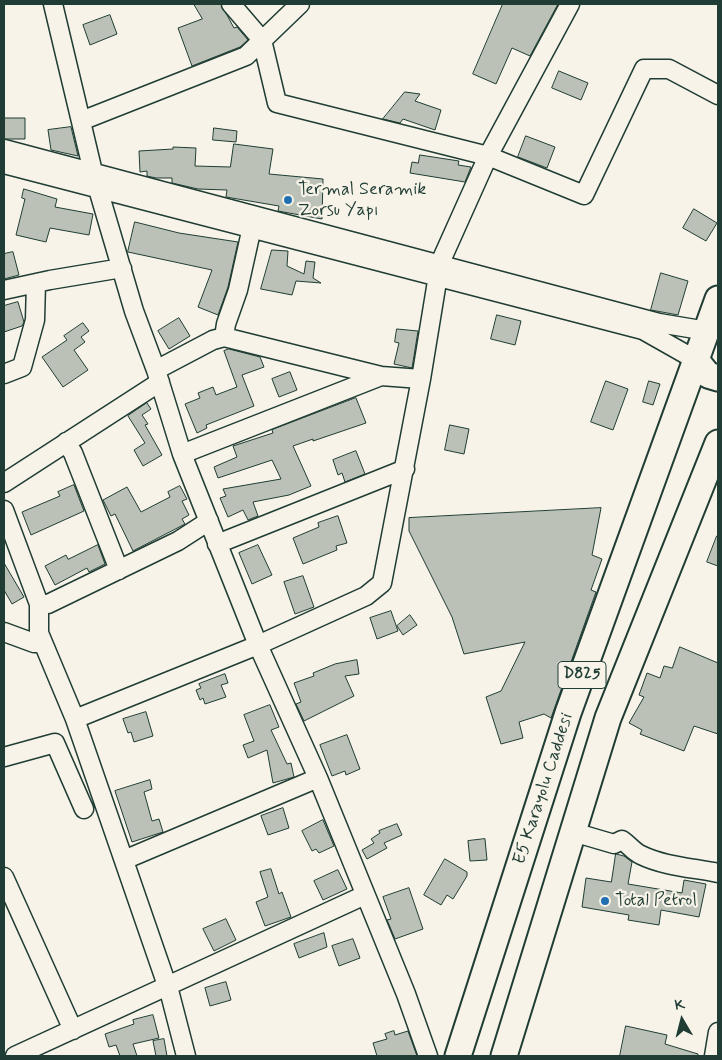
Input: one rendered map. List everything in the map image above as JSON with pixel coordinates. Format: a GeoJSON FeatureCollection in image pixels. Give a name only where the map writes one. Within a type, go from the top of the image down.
{"type":"FeatureCollection","features":[{"type":"Feature","properties":{"kind":"highway","name":"E5 Karayolu Caddesi"},"geometry":{"type":"LineString","coordinates":[[458,1056],[568,713],[696,360],[712,331],[718,299]]}},
{"type":"Feature","properties":{"kind":"highway"},"geometry":{"type":"LineString","coordinates":[[696,360],[708,375],[718,378]]}},
{"type":"Feature","properties":{"kind":"highway","name":"D825"},"geometry":{"type":"LineString","coordinates":[[504,1056],[608,718],[718,443]]}},
{"type":"Feature","properties":{"kind":"street"},"geometry":{"type":"LineString","coordinates":[[53,4],[93,172],[100,189],[134,311],[158,376],[182,454],[258,645],[318,778],[428,1056]]}},
{"type":"Feature","properties":{"kind":"street"},"geometry":{"type":"LineString","coordinates":[[231,4],[262,40],[277,102],[488,156],[584,195],[644,69],[669,70],[718,96]]}},
{"type":"Feature","properties":{"kind":"street"},"geometry":{"type":"LineString","coordinates":[[81,121],[246,56],[300,4]]}},
{"type":"Feature","properties":{"kind":"street"},"geometry":{"type":"LineString","coordinates":[[75,719],[258,645],[366,596],[382,583],[405,469],[438,269],[488,156],[570,4]]}},
{"type":"Feature","properties":{"kind":"street"},"geometry":{"type":"LineString","coordinates":[[4,149],[93,172],[253,222]]}},
{"type":"Feature","properties":{"kind":"street"},"geometry":{"type":"LineString","coordinates":[[4,164],[100,189],[253,222],[659,322],[712,331]]}},
{"type":"Feature","properties":{"kind":"street"},"geometry":{"type":"LineString","coordinates":[[224,337],[226,324],[238,290],[253,222]]}},
{"type":"Feature","properties":{"kind":"street"},"geometry":{"type":"LineString","coordinates":[[4,290],[36,282],[122,268]]}},
{"type":"Feature","properties":{"kind":"street"},"geometry":{"type":"LineString","coordinates":[[438,269],[644,330],[696,360]]}},
{"type":"Feature","properties":{"kind":"street"},"geometry":{"type":"LineString","coordinates":[[4,374],[22,367],[35,320],[36,282]]}},
{"type":"Feature","properties":{"kind":"street"},"geometry":{"type":"LineString","coordinates":[[4,483],[66,442],[158,376],[213,340],[224,337],[381,376],[421,379]]}},
{"type":"Feature","properties":{"kind":"street"},"geometry":{"type":"LineString","coordinates":[[182,454],[381,376]]}},
{"type":"Feature","properties":{"kind":"street"},"geometry":{"type":"LineString","coordinates":[[66,442],[73,453],[119,570]]}},
{"type":"Feature","properties":{"kind":"street"},"geometry":{"type":"LineString","coordinates":[[217,544],[405,469]]}},
{"type":"Feature","properties":{"kind":"street"},"geometry":{"type":"LineString","coordinates":[[4,510],[39,604],[39,633],[75,719],[167,985],[186,1056]]}},
{"type":"Feature","properties":{"kind":"street"},"geometry":{"type":"LineString","coordinates":[[39,604],[48,604],[119,570],[178,541],[209,521]]}},
{"type":"Feature","properties":{"kind":"street"},"geometry":{"type":"LineString","coordinates":[[4,632],[34,643],[43,643]]}},
{"type":"Feature","properties":{"kind":"street"},"geometry":{"type":"LineString","coordinates":[[4,757],[55,743],[84,809]]}},
{"type":"Feature","properties":{"kind":"street"},"geometry":{"type":"LineString","coordinates":[[124,860],[318,778]]}},
{"type":"Feature","properties":{"kind":"street"},"geometry":{"type":"LineString","coordinates":[[573,832],[614,844],[622,840],[641,856],[672,863],[680,868],[718,873]]}},
{"type":"Feature","properties":{"kind":"street"},"geometry":{"type":"LineString","coordinates":[[4,878],[73,1030]]}},
{"type":"Feature","properties":{"kind":"street"},"geometry":{"type":"LineString","coordinates":[[15,1056],[365,895]]}},
{"type":"Feature","properties":{"kind":"street"},"geometry":{"type":"LineString","coordinates":[[714,1056],[718,1032]]}},
{"type":"Feature","properties":{"kind":"building"},"geometry":{"type":"Polygon","coordinates":[[[194,4],[221,4],[234,28],[237,27],[248,40],[240,47],[192,66],[178,28],[202,19],[194,4]]]}},
{"type":"Feature","properties":{"kind":"building"},"geometry":{"type":"Polygon","coordinates":[[[503,4],[558,4],[530,56],[512,48],[496,84],[473,74],[503,4]]]}},
{"type":"Feature","properties":{"kind":"building"},"geometry":{"type":"Polygon","coordinates":[[[110,15],[117,34],[90,45],[83,25],[110,15]]]}},
{"type":"Feature","properties":{"kind":"building"},"geometry":{"type":"Polygon","coordinates":[[[559,71],[588,83],[581,100],[552,88],[559,71]]]}},
{"type":"Feature","properties":{"kind":"building"},"geometry":{"type":"Polygon","coordinates":[[[405,92],[420,94],[415,101],[441,110],[435,130],[403,119],[400,123],[383,119],[405,92]]]}},
{"type":"Feature","properties":{"kind":"building"},"geometry":{"type":"Polygon","coordinates":[[[4,118],[25,118],[25,139],[4,139],[4,118]]]}},
{"type":"Feature","properties":{"kind":"building"},"geometry":{"type":"Polygon","coordinates":[[[71,127],[78,156],[51,150],[48,130],[71,127]]]}},
{"type":"Feature","properties":{"kind":"building"},"geometry":{"type":"Polygon","coordinates":[[[214,128],[237,131],[236,142],[213,140],[214,128]]]}},
{"type":"Feature","properties":{"kind":"building"},"geometry":{"type":"Polygon","coordinates":[[[526,136],[555,147],[547,168],[518,157],[526,136]]]}},
{"type":"Feature","properties":{"kind":"building"},"geometry":{"type":"Polygon","coordinates":[[[234,144],[273,149],[269,174],[323,179],[322,219],[278,211],[279,206],[226,197],[227,190],[198,189],[172,183],[172,178],[156,178],[147,176],[147,171],[140,172],[139,151],[173,149],[173,147],[196,148],[195,166],[230,167],[234,144]]]}},
{"type":"Feature","properties":{"kind":"building"},"geometry":{"type":"Polygon","coordinates":[[[420,155],[459,161],[458,165],[471,167],[465,182],[410,173],[412,162],[418,163],[420,155]]]}},
{"type":"Feature","properties":{"kind":"building"},"geometry":{"type":"Polygon","coordinates":[[[24,189],[57,199],[55,207],[93,214],[89,235],[50,228],[46,242],[16,235],[25,199],[22,198],[24,189]]]}},
{"type":"Feature","properties":{"kind":"building"},"geometry":{"type":"Polygon","coordinates":[[[694,209],[717,223],[706,241],[683,228],[694,209]]]}},
{"type":"Feature","properties":{"kind":"building"},"geometry":{"type":"Polygon","coordinates":[[[135,222],[179,233],[238,242],[228,287],[218,315],[198,307],[212,270],[128,252],[135,222]]]}},
{"type":"Feature","properties":{"kind":"building"},"geometry":{"type":"Polygon","coordinates":[[[272,250],[288,251],[287,266],[304,274],[306,261],[315,262],[313,278],[321,283],[296,281],[292,295],[261,289],[272,250]]]}},
{"type":"Feature","properties":{"kind":"building"},"geometry":{"type":"Polygon","coordinates":[[[13,252],[19,275],[4,279],[4,254],[13,252]]]}},
{"type":"Feature","properties":{"kind":"building"},"geometry":{"type":"Polygon","coordinates":[[[661,273],[688,281],[678,315],[651,310],[661,273]]]}},
{"type":"Feature","properties":{"kind":"building"},"geometry":{"type":"Polygon","coordinates":[[[18,302],[24,322],[22,326],[4,332],[4,306],[18,302]]]}},
{"type":"Feature","properties":{"kind":"building"},"geometry":{"type":"Polygon","coordinates":[[[497,315],[521,321],[515,345],[491,339],[497,315]]]}},
{"type":"Feature","properties":{"kind":"building"},"geometry":{"type":"Polygon","coordinates":[[[179,318],[190,336],[169,349],[158,331],[179,318]]]}},
{"type":"Feature","properties":{"kind":"building"},"geometry":{"type":"Polygon","coordinates":[[[83,323],[89,331],[81,337],[85,342],[74,350],[88,370],[63,387],[42,357],[67,340],[64,336],[83,323]]]}},
{"type":"Feature","properties":{"kind":"building"},"geometry":{"type":"Polygon","coordinates":[[[397,329],[418,331],[412,368],[394,364],[399,343],[395,342],[397,329]]]}},
{"type":"Feature","properties":{"kind":"building"},"geometry":{"type":"Polygon","coordinates":[[[229,349],[260,357],[264,367],[242,375],[254,406],[206,425],[207,428],[197,433],[185,404],[200,398],[198,393],[213,387],[216,395],[237,387],[224,351],[229,349]]]}},
{"type":"Feature","properties":{"kind":"building"},"geometry":{"type":"Polygon","coordinates":[[[290,372],[297,390],[279,397],[272,379],[290,372]]]}},
{"type":"Feature","properties":{"kind":"building"},"geometry":{"type":"Polygon","coordinates":[[[606,381],[628,389],[613,430],[591,422],[606,381]]]}},
{"type":"Feature","properties":{"kind":"building"},"geometry":{"type":"Polygon","coordinates":[[[649,381],[660,384],[653,405],[643,402],[649,381]]]}},
{"type":"Feature","properties":{"kind":"building"},"geometry":{"type":"Polygon","coordinates":[[[356,398],[366,423],[293,446],[311,486],[289,495],[253,502],[258,516],[248,520],[243,510],[228,517],[220,498],[226,496],[223,489],[281,479],[272,460],[218,478],[214,467],[237,457],[233,446],[273,433],[272,430],[356,398]]]}},
{"type":"Feature","properties":{"kind":"building"},"geometry":{"type":"Polygon","coordinates":[[[147,403],[151,409],[142,415],[148,424],[145,425],[162,455],[143,466],[134,450],[145,443],[128,416],[147,403]]]}},
{"type":"Feature","properties":{"kind":"building"},"geometry":{"type":"Polygon","coordinates":[[[450,425],[469,429],[464,454],[445,450],[450,425]]]}},
{"type":"Feature","properties":{"kind":"building"},"geometry":{"type":"Polygon","coordinates":[[[356,451],[365,474],[345,482],[342,473],[338,475],[333,460],[356,451]]]}},
{"type":"Feature","properties":{"kind":"building"},"geometry":{"type":"Polygon","coordinates":[[[74,485],[84,511],[31,535],[22,512],[60,496],[58,492],[74,485]]]}},
{"type":"Feature","properties":{"kind":"building"},"geometry":{"type":"Polygon","coordinates":[[[180,486],[187,499],[182,501],[189,515],[182,519],[185,524],[133,551],[115,514],[111,516],[103,500],[127,487],[141,512],[170,497],[168,492],[180,486]]]}},
{"type":"Feature","properties":{"kind":"building"},"geometry":{"type":"Polygon","coordinates":[[[601,508],[592,555],[602,559],[591,590],[596,592],[551,718],[544,714],[519,722],[523,738],[501,744],[486,697],[501,691],[525,642],[464,654],[452,617],[409,531],[409,518],[601,508]]]}},
{"type":"Feature","properties":{"kind":"building"},"geometry":{"type":"Polygon","coordinates":[[[338,516],[347,543],[336,546],[337,550],[303,564],[293,538],[319,527],[318,523],[338,516]]]}},
{"type":"Feature","properties":{"kind":"building"},"geometry":{"type":"Polygon","coordinates":[[[718,536],[718,566],[707,562],[718,536]]]}},
{"type":"Feature","properties":{"kind":"building"},"geometry":{"type":"Polygon","coordinates":[[[98,545],[105,564],[89,572],[87,568],[55,585],[45,566],[66,555],[68,559],[98,545]]]}},
{"type":"Feature","properties":{"kind":"building"},"geometry":{"type":"Polygon","coordinates":[[[258,545],[272,575],[252,584],[239,553],[258,545]]]}},
{"type":"Feature","properties":{"kind":"building"},"geometry":{"type":"Polygon","coordinates":[[[4,563],[24,597],[12,604],[4,590],[4,563]]]}},
{"type":"Feature","properties":{"kind":"building"},"geometry":{"type":"Polygon","coordinates":[[[303,576],[314,607],[295,614],[284,582],[303,576]]]}},
{"type":"Feature","properties":{"kind":"building"},"geometry":{"type":"Polygon","coordinates":[[[391,611],[398,631],[377,639],[370,618],[391,611]]]}},
{"type":"Feature","properties":{"kind":"building"},"geometry":{"type":"Polygon","coordinates":[[[410,615],[417,625],[403,635],[397,626],[410,615]]]}},
{"type":"Feature","properties":{"kind":"building"},"geometry":{"type":"Polygon","coordinates":[[[680,647],[718,663],[718,734],[694,726],[684,751],[640,734],[642,730],[629,723],[644,697],[639,695],[647,673],[660,678],[664,666],[672,668],[680,647]]]}},
{"type":"Feature","properties":{"kind":"building"},"geometry":{"type":"Polygon","coordinates":[[[357,660],[359,674],[345,676],[354,696],[304,721],[296,704],[301,702],[294,683],[314,676],[313,673],[335,664],[357,660]]]}},
{"type":"Feature","properties":{"kind":"building"},"geometry":{"type":"Polygon","coordinates":[[[225,674],[228,683],[221,685],[226,697],[205,704],[203,698],[200,700],[196,690],[201,688],[199,684],[225,674]]]}},
{"type":"Feature","properties":{"kind":"building"},"geometry":{"type":"Polygon","coordinates":[[[270,705],[279,727],[271,730],[287,764],[291,763],[294,777],[273,783],[267,750],[248,758],[243,745],[254,741],[244,715],[270,705]]]}},
{"type":"Feature","properties":{"kind":"building"},"geometry":{"type":"Polygon","coordinates":[[[146,712],[153,736],[134,742],[131,732],[128,733],[123,719],[146,712]]]}},
{"type":"Feature","properties":{"kind":"building"},"geometry":{"type":"Polygon","coordinates":[[[347,735],[360,769],[346,775],[345,771],[332,776],[320,745],[347,735]]]}},
{"type":"Feature","properties":{"kind":"building"},"geometry":{"type":"Polygon","coordinates":[[[150,780],[152,789],[144,792],[152,821],[159,819],[163,832],[132,842],[115,791],[150,780]]]}},
{"type":"Feature","properties":{"kind":"building"},"geometry":{"type":"Polygon","coordinates":[[[283,808],[289,828],[268,835],[261,816],[283,808]]]}},
{"type":"Feature","properties":{"kind":"building"},"geometry":{"type":"Polygon","coordinates":[[[323,820],[334,846],[319,853],[316,849],[312,851],[302,831],[323,820]]]}},
{"type":"Feature","properties":{"kind":"building"},"geometry":{"type":"Polygon","coordinates":[[[397,824],[402,835],[384,843],[387,848],[367,859],[362,850],[374,843],[371,839],[380,833],[379,831],[397,824]]]}},
{"type":"Feature","properties":{"kind":"building"},"geometry":{"type":"Polygon","coordinates":[[[485,839],[487,860],[470,861],[468,841],[485,839]]]}},
{"type":"Feature","properties":{"kind":"building"},"geometry":{"type":"Polygon","coordinates":[[[616,854],[624,856],[632,862],[628,884],[682,893],[684,880],[706,884],[699,917],[661,910],[659,925],[628,920],[629,915],[582,907],[586,878],[611,882],[616,854]]]}},
{"type":"Feature","properties":{"kind":"building"},"geometry":{"type":"Polygon","coordinates":[[[445,859],[467,872],[467,876],[453,899],[447,895],[441,905],[424,895],[445,859]]]}},
{"type":"Feature","properties":{"kind":"building"},"geometry":{"type":"Polygon","coordinates":[[[271,869],[279,894],[282,892],[291,917],[265,926],[256,902],[268,897],[260,872],[271,869]]]}},
{"type":"Feature","properties":{"kind":"building"},"geometry":{"type":"Polygon","coordinates":[[[338,870],[347,889],[323,900],[314,881],[338,870]]]}},
{"type":"Feature","properties":{"kind":"building"},"geometry":{"type":"Polygon","coordinates":[[[409,888],[423,929],[395,939],[387,920],[391,919],[383,897],[409,888]]]}},
{"type":"Feature","properties":{"kind":"building"},"geometry":{"type":"Polygon","coordinates":[[[226,919],[236,940],[214,951],[203,929],[226,919]]]}},
{"type":"Feature","properties":{"kind":"building"},"geometry":{"type":"Polygon","coordinates":[[[324,933],[327,947],[299,958],[294,944],[324,933]]]}},
{"type":"Feature","properties":{"kind":"building"},"geometry":{"type":"Polygon","coordinates":[[[353,939],[360,958],[339,966],[332,946],[353,939]]]}},
{"type":"Feature","properties":{"kind":"building"},"geometry":{"type":"Polygon","coordinates":[[[226,982],[231,1000],[210,1006],[205,988],[226,982]]]}},
{"type":"Feature","properties":{"kind":"building"},"geometry":{"type":"Polygon","coordinates":[[[153,1015],[159,1038],[133,1044],[137,1056],[120,1056],[116,1045],[109,1047],[105,1034],[134,1024],[133,1020],[153,1015]]]}},
{"type":"Feature","properties":{"kind":"building"},"geometry":{"type":"Polygon","coordinates":[[[626,1026],[667,1035],[665,1044],[698,1054],[698,1056],[620,1056],[626,1026]]]}},
{"type":"Feature","properties":{"kind":"building"},"geometry":{"type":"Polygon","coordinates":[[[394,1031],[395,1035],[408,1031],[417,1056],[377,1056],[373,1043],[387,1039],[385,1034],[394,1031]]]}},
{"type":"Feature","properties":{"kind":"building"},"geometry":{"type":"Polygon","coordinates":[[[164,1039],[167,1056],[156,1056],[153,1041],[164,1039]]]}},
{"type":"Feature","properties":{"kind":"place","name":"Termal Seramik Zorsu Yapı"},"geometry":{"type":"Point","coordinates":[288,200]}},
{"type":"Feature","properties":{"kind":"place","name":"Total Petrol"},"geometry":{"type":"Point","coordinates":[605,901]}}]}
